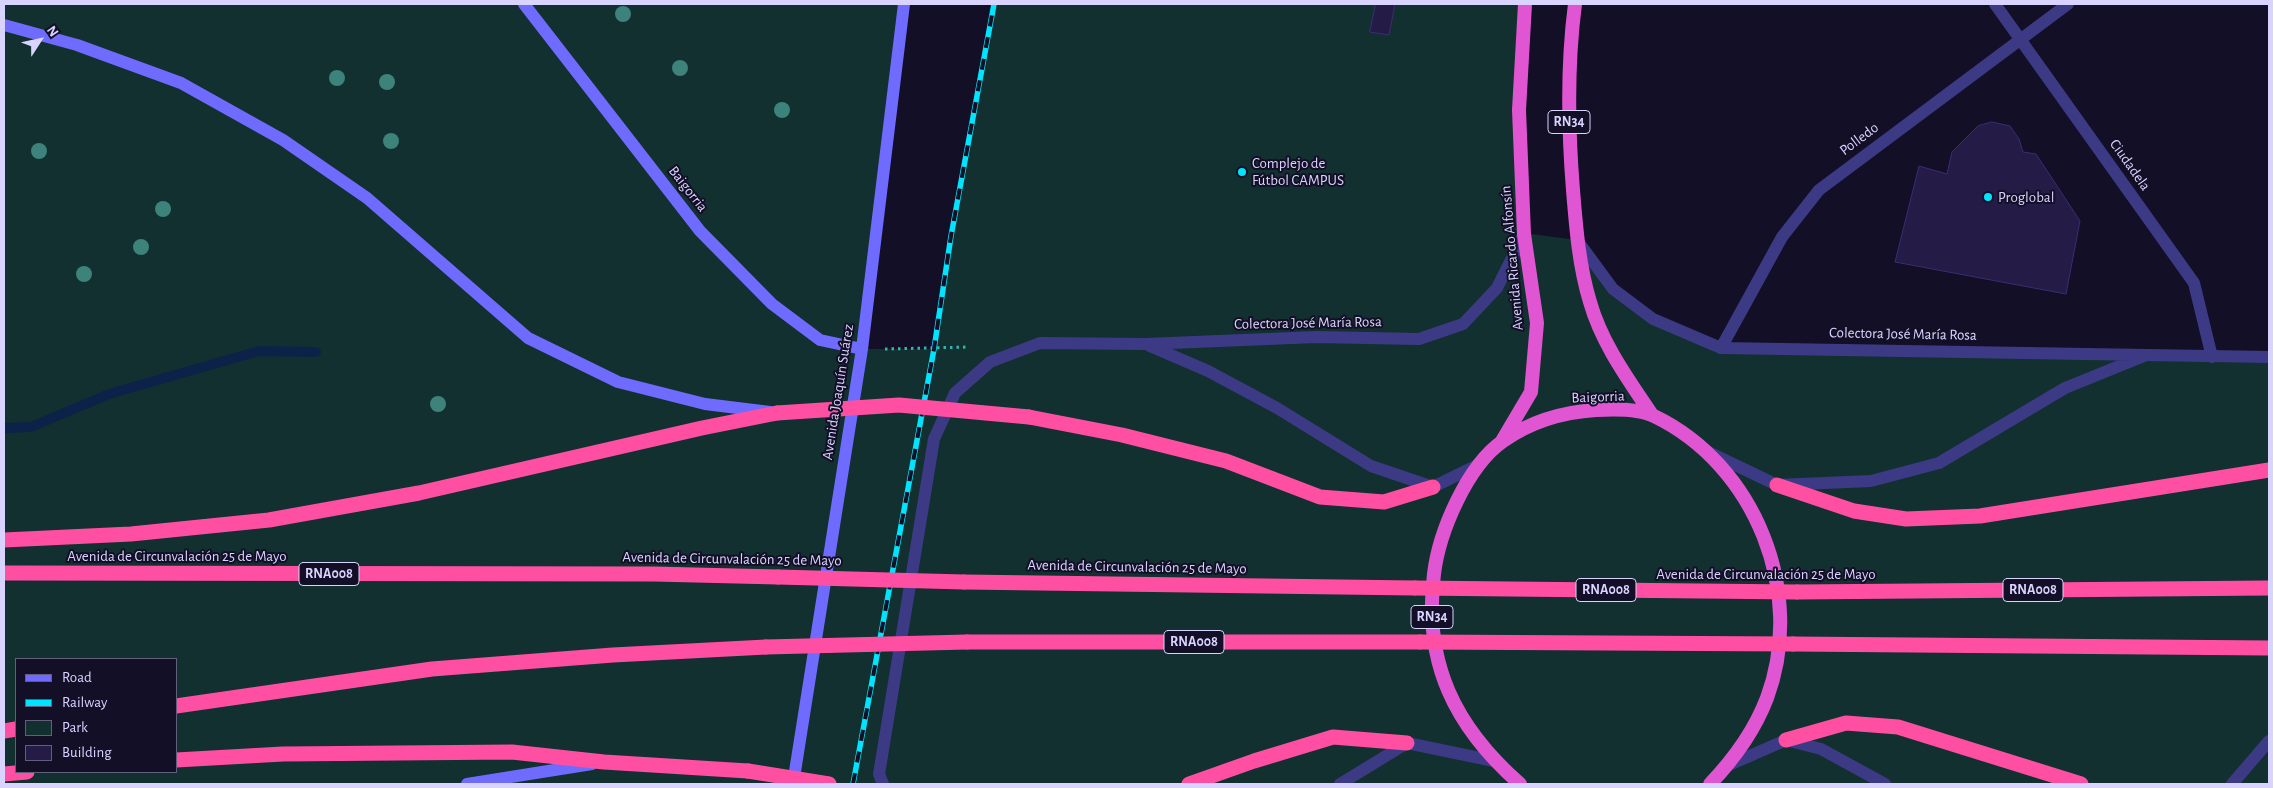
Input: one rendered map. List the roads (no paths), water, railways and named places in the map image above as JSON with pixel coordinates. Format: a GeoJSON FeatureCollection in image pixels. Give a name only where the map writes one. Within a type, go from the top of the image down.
{"type":"FeatureCollection","features":[{"type":"Feature","properties":{"kind":"highway","name":"Avenida Ricardo Alfonsín"},"geometry":{"type":"LineString","coordinates":[[1502,442],[1531,392],[1537,323],[1524,234],[1519,110],[1525,4]]}},
{"type":"Feature","properties":{"kind":"highway","name":"RN34"},"geometry":{"type":"LineString","coordinates":[[1575,4],[1569,133],[1576,240],[1590,303],[1616,362],[1652,415]]}},
{"type":"Feature","properties":{"kind":"highway"},"geometry":{"type":"LineString","coordinates":[[4,540],[132,534],[269,520],[419,493],[702,428],[778,413],[899,405],[1029,417],[1122,435],[1226,461],[1320,498],[1384,502],[1433,487]]}},
{"type":"Feature","properties":{"kind":"highway","name":"Baigorria"},"geometry":{"type":"LineString","coordinates":[[1520,784],[1494,761],[1471,733],[1453,701],[1440,668],[1433,633],[1432,588],[1436,561],[1445,526],[1460,494],[1480,464],[1502,442],[1538,422],[1577,411],[1615,409],[1652,415],[1678,430],[1703,449],[1730,477],[1752,509],[1764,536],[1777,582],[1781,621],[1777,660],[1767,698],[1751,733],[1729,765],[1710,784]]}},
{"type":"Feature","properties":{"kind":"highway"},"geometry":{"type":"LineString","coordinates":[[1777,486],[1854,512],[1906,519],[1980,516],[2269,470]]}},
{"type":"Feature","properties":{"kind":"highway","name":"Avenida de Circunvalación 25 de Mayo"},"geometry":{"type":"LineString","coordinates":[[4,573],[654,574],[964,582],[1797,592],[2269,588]]}},
{"type":"Feature","properties":{"kind":"highway","name":"RNA008"},"geometry":{"type":"LineString","coordinates":[[178,706],[432,669],[613,655],[766,647],[968,642],[1420,642],[2266,648]]}},
{"type":"Feature","properties":{"kind":"highway"},"geometry":{"type":"LineString","coordinates":[[1786,740],[1846,723],[1898,727],[2081,784]]}},
{"type":"Feature","properties":{"kind":"highway"},"geometry":{"type":"LineString","coordinates":[[1190,784],[1254,761],[1333,737],[1407,743]]}},
{"type":"Feature","properties":{"kind":"highway"},"geometry":{"type":"LineString","coordinates":[[178,760],[283,754],[512,752],[604,762],[748,771],[829,784]]}},
{"type":"Feature","properties":{"kind":"main road","name":"Baigorria"},"geometry":{"type":"LineString","coordinates":[[524,4],[700,231],[772,304],[820,340],[862,349]]}},
{"type":"Feature","properties":{"kind":"main road","name":"Avenida Joaquín Suárez"},"geometry":{"type":"LineString","coordinates":[[793,784],[862,349],[904,4]]}},
{"type":"Feature","properties":{"kind":"main road"},"geometry":{"type":"LineString","coordinates":[[4,25],[77,45],[181,83],[283,140],[367,198],[528,338],[618,382],[705,404],[778,413]]}},
{"type":"Feature","properties":{"kind":"main road"},"geometry":{"type":"LineString","coordinates":[[466,784],[604,762]]}},
{"type":"Feature","properties":{"kind":"street","name":"Ciudadela"},"geometry":{"type":"LineString","coordinates":[[1994,4],[2021,39],[2194,283],[2212,356]]}},
{"type":"Feature","properties":{"kind":"street","name":"Polledo"},"geometry":{"type":"LineString","coordinates":[[1721,348],[1782,238],[1819,190],[2068,4]]}},
{"type":"Feature","properties":{"kind":"street","name":"Colectora José María Rosa"},"geometry":{"type":"LineString","coordinates":[[883,784],[879,774],[934,439],[955,393],[990,362],[1040,343],[1146,344],[1316,337],[1419,339],[1464,324],[1497,288],[1524,234]]}},
{"type":"Feature","properties":{"kind":"street","name":"Colectora José María Rosa"},"geometry":{"type":"LineString","coordinates":[[1576,240],[1613,289],[1652,319],[1721,348],[2269,357]]}},
{"type":"Feature","properties":{"kind":"street"},"geometry":{"type":"LineString","coordinates":[[1146,344],[1208,371],[1277,408],[1371,466],[1433,487],[1480,464]]}},
{"type":"Feature","properties":{"kind":"street"},"geometry":{"type":"LineString","coordinates":[[1703,449],[1777,486],[1871,481],[1940,463],[2066,388],[2148,354]]}},
{"type":"Feature","properties":{"kind":"street"},"geometry":{"type":"LineString","coordinates":[[1729,765],[1786,740],[1821,749],[1885,784]]}},
{"type":"Feature","properties":{"kind":"street"},"geometry":{"type":"LineString","coordinates":[[2232,784],[2269,741]]}},
{"type":"Feature","properties":{"kind":"street"},"geometry":{"type":"LineString","coordinates":[[1340,784],[1407,743],[1494,761]]}},
{"type":"Feature","properties":{"kind":"waterway"},"geometry":{"type":"LineString","coordinates":[[4,428],[31,427],[109,394],[259,351],[316,352]]}},
{"type":"Feature","properties":{"kind":"railway"},"geometry":{"type":"LineString","coordinates":[[853,784],[934,349],[951,236],[994,4]]}},
{"type":"Feature","properties":{"kind":"place","name":"Complejo de Fútbol CAMPUS"},"geometry":{"type":"Point","coordinates":[1242,172]}},
{"type":"Feature","properties":{"kind":"place","name":"Proglobal"},"geometry":{"type":"Point","coordinates":[1988,197]}}]}
